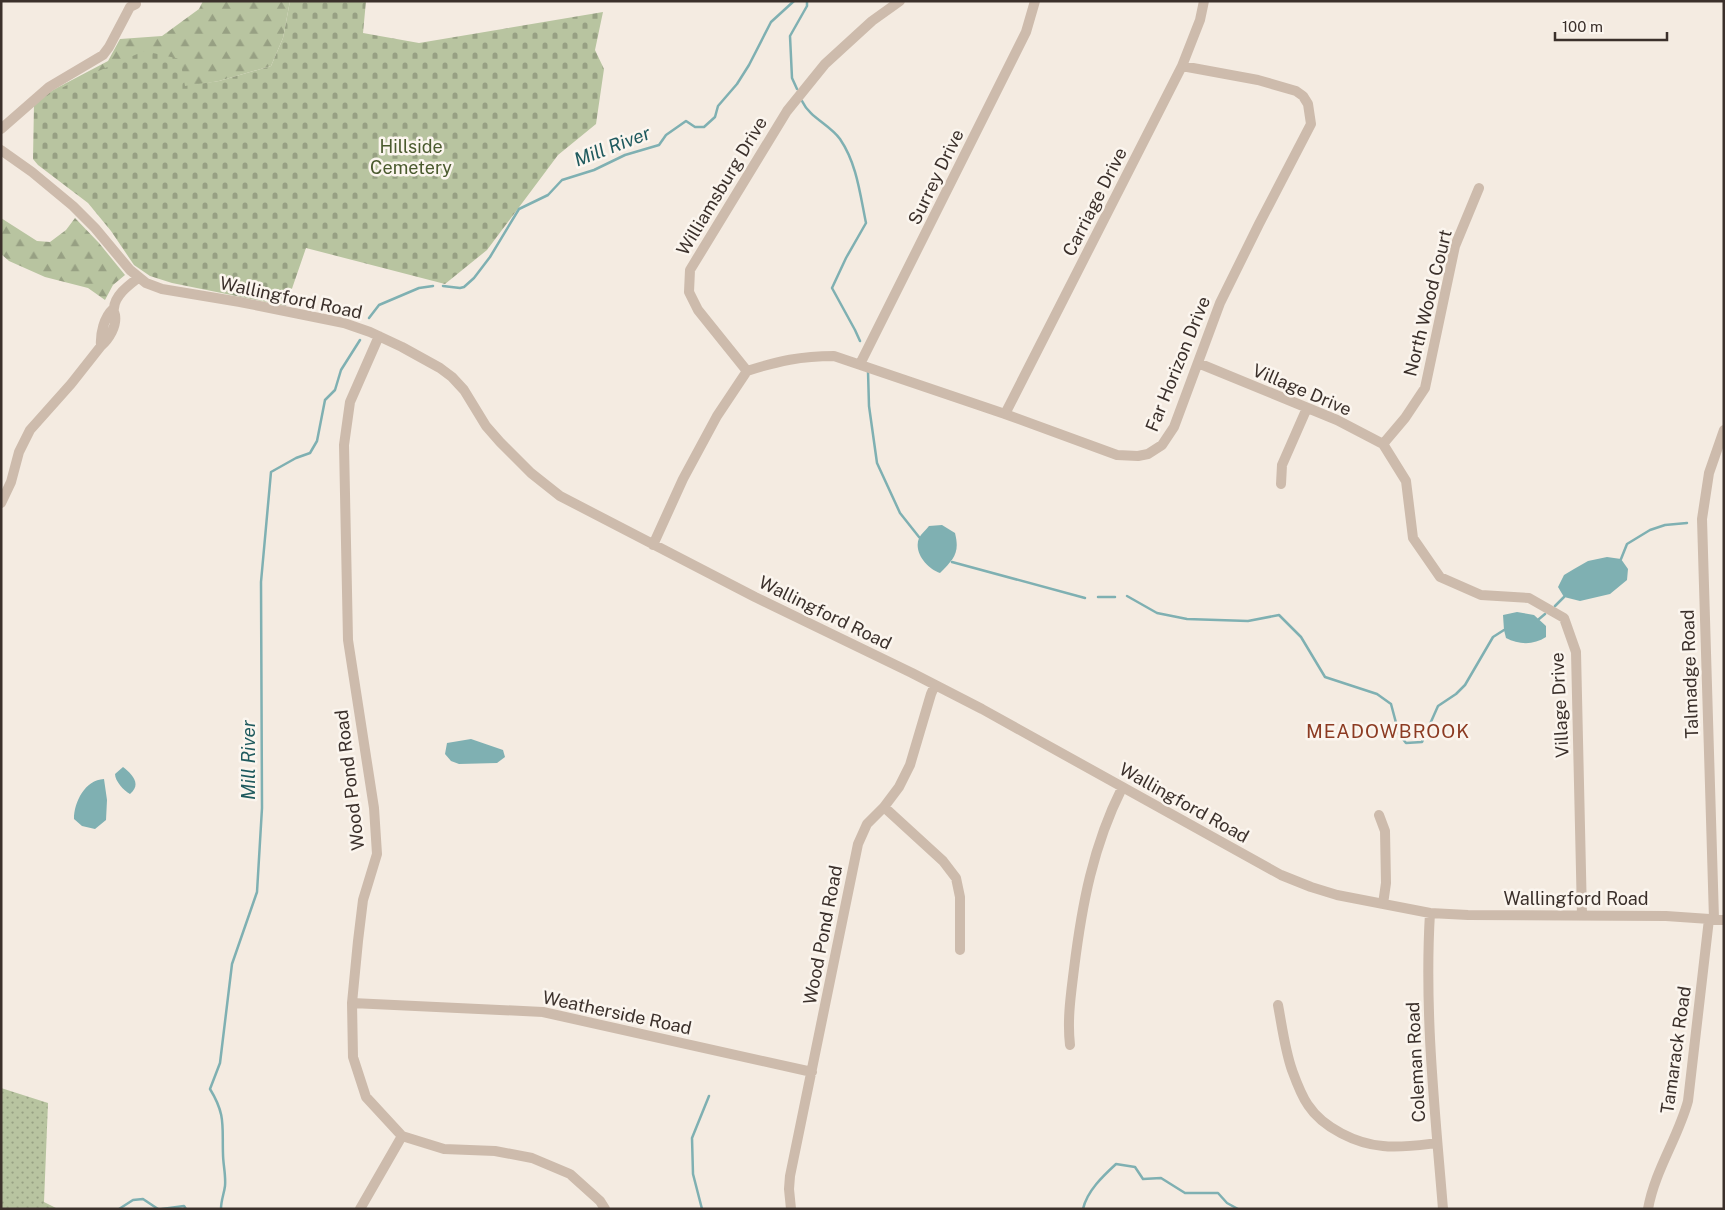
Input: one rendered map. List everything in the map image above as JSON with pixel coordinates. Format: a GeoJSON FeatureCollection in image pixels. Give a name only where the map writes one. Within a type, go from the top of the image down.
{"type":"FeatureCollection","features":[{"type":"Feature","properties":{"kind":"street","name":"Williamsburg Drive"},"geometry":{"type":"LineString","coordinates":[[747,372],[698,310],[689,292],[690,270],[787,111],[825,64],[872,21],[900,1]]}},
{"type":"Feature","properties":{"kind":"street","name":"Surrey Drive"},"geometry":{"type":"LineString","coordinates":[[860,364],[1026,32],[1035,1]]}},
{"type":"Feature","properties":{"kind":"street","name":"Carriage Drive"},"geometry":{"type":"LineString","coordinates":[[1005,414],[1182,66],[1200,20],[1204,1]]}},
{"type":"Feature","properties":{"kind":"street"},"geometry":{"type":"LineString","coordinates":[[1,129],[49,87],[104,54],[130,7],[136,4]]}},
{"type":"Feature","properties":{"kind":"street","name":"Far Horizon Drive"},"geometry":{"type":"LineString","coordinates":[[747,372],[776,362],[810,356],[834,356],[1005,414],[1117,455],[1134,457],[1148,454],[1162,446],[1174,426],[1220,303],[1311,124],[1308,104],[1303,96],[1296,91],[1258,80],[1182,66]]}},
{"type":"Feature","properties":{"kind":"street","name":"Wallingford Road"},"geometry":{"type":"LineString","coordinates":[[1,150],[32,172],[73,206],[95,228],[138,278],[146,283],[162,289],[323,318],[360,328],[428,361],[452,378],[464,390],[486,426],[531,473],[551,490],[587,511],[772,606],[935,685],[1281,875],[1323,891],[1430,913],[1715,919]]}},
{"type":"Feature","properties":{"kind":"street","name":"North Wood Court"},"geometry":{"type":"LineString","coordinates":[[1383,444],[1405,418],[1425,388],[1455,246],[1479,188]]}},
{"type":"Feature","properties":{"kind":"street"},"geometry":{"type":"LineString","coordinates":[[1,503],[11,482],[19,452],[30,430],[76,378],[101,346],[100,338],[107,314],[113,309],[119,296],[138,278]]}},
{"type":"Feature","properties":{"kind":"street","name":"Wood Pond Road"},"geometry":{"type":"LineString","coordinates":[[379,336],[350,402],[344,445],[348,640],[374,808],[377,854],[363,900],[352,1003],[352,1057],[366,1097],[402,1136]]}},
{"type":"Feature","properties":{"kind":"street","name":"Village Drive"},"geometry":{"type":"LineString","coordinates":[[1198,363],[1337,420],[1383,444],[1406,482],[1413,538],[1440,577],[1481,595],[1530,598],[1564,618],[1576,652],[1582,915]]}},
{"type":"Feature","properties":{"kind":"street"},"geometry":{"type":"LineString","coordinates":[[653,545],[683,479],[716,416],[747,372]]}},
{"type":"Feature","properties":{"kind":"street"},"geometry":{"type":"LineString","coordinates":[[1281,484],[1282,465],[1307,408]]}},
{"type":"Feature","properties":{"kind":"street","name":"Talmadge Road"},"geometry":{"type":"LineString","coordinates":[[1715,919],[1702,519],[1710,472],[1724,430]]}},
{"type":"Feature","properties":{"kind":"street","name":"Wood Pond Road"},"geometry":{"type":"LineString","coordinates":[[791,1209],[790,1176],[858,844],[867,824],[884,807],[899,787],[910,765],[935,685]]}},
{"type":"Feature","properties":{"kind":"street"},"geometry":{"type":"LineString","coordinates":[[1070,1045],[1067,1024],[1084,902],[1103,830],[1122,788]]}},
{"type":"Feature","properties":{"kind":"street"},"geometry":{"type":"LineString","coordinates":[[884,807],[943,861],[956,878],[960,896],[960,950]]}},
{"type":"Feature","properties":{"kind":"street"},"geometry":{"type":"LineString","coordinates":[[1379,815],[1385,831],[1386,883],[1383,904]]}},
{"type":"Feature","properties":{"kind":"street","name":"Coleman Road"},"geometry":{"type":"LineString","coordinates":[[1430,913],[1429,1014],[1443,1209]]}},
{"type":"Feature","properties":{"kind":"street","name":"Tamarack Road"},"geometry":{"type":"LineString","coordinates":[[1648,1209],[1657,1176],[1683,1120],[1688,1101],[1715,919]]}},
{"type":"Feature","properties":{"kind":"street","name":"Weatherside Road"},"geometry":{"type":"LineString","coordinates":[[352,1003],[543,1012],[812,1072]]}},
{"type":"Feature","properties":{"kind":"street"},"geometry":{"type":"LineString","coordinates":[[1278,1005],[1291,1069],[1308,1106],[1326,1123],[1346,1136],[1364,1143],[1401,1147],[1437,1143]]}},
{"type":"Feature","properties":{"kind":"street"},"geometry":{"type":"LineString","coordinates":[[360,1209],[402,1136],[444,1149],[495,1151],[532,1158],[570,1174],[600,1201],[605,1209]]}},
{"type":"Feature","properties":{"kind":"green space"},"geometry":{"type":"Polygon","coordinates":[[[203,1],[290,1],[283,38],[271,66],[219,81],[185,87],[34,104],[53,90],[108,61],[120,39],[162,36],[199,9],[203,1]]]}},
{"type":"Feature","properties":{"kind":"green space","name":"Hillside Cemetery"},"geometry":{"type":"Polygon","coordinates":[[[290,1],[366,1],[363,33],[419,43],[603,12],[595,50],[604,69],[596,124],[558,155],[487,250],[445,284],[306,248],[286,306],[172,283],[150,276],[134,265],[111,231],[88,203],[38,165],[33,159],[34,104],[55,91],[144,51],[180,59],[185,86],[219,81],[271,66],[283,38],[290,1]]]}},
{"type":"Feature","properties":{"kind":"green space"},"geometry":{"type":"Polygon","coordinates":[[[1,218],[37,241],[50,242],[66,230],[75,218],[99,243],[125,275],[113,285],[105,300],[88,288],[45,277],[9,261],[1,254],[1,218]]]}},
{"type":"Feature","properties":{"kind":"green space"},"geometry":{"type":"Polygon","coordinates":[[[1,1088],[48,1103],[44,1202],[58,1209],[1,1209],[1,1088]]]}},
{"type":"Feature","properties":{"kind":"water"},"geometry":{"type":"Polygon","coordinates":[[[942,525],[955,533],[957,546],[955,555],[940,573],[926,564],[920,555],[918,544],[920,536],[929,526],[942,525]]]}},
{"type":"Feature","properties":{"kind":"water"},"geometry":{"type":"Polygon","coordinates":[[[1607,557],[1621,559],[1628,569],[1627,580],[1610,594],[1580,601],[1564,597],[1558,587],[1564,575],[1588,561],[1607,557]]]}},
{"type":"Feature","properties":{"kind":"water"},"geometry":{"type":"Polygon","coordinates":[[[1517,612],[1534,615],[1546,626],[1546,637],[1537,642],[1526,643],[1506,638],[1503,615],[1517,612]]]}},
{"type":"Feature","properties":{"kind":"water"},"geometry":{"type":"Polygon","coordinates":[[[471,739],[503,750],[505,757],[497,763],[459,764],[451,761],[445,754],[447,743],[471,739]]]}},
{"type":"Feature","properties":{"kind":"water"},"geometry":{"type":"Polygon","coordinates":[[[123,767],[134,779],[135,787],[130,794],[120,786],[115,777],[115,774],[123,767]]]}},
{"type":"Feature","properties":{"kind":"water"},"geometry":{"type":"Polygon","coordinates":[[[104,779],[107,800],[106,820],[95,829],[82,826],[74,819],[78,799],[91,783],[104,779]]]}},
{"type":"Feature","properties":{"kind":"waterway","name":"Mill River"},"geometry":{"type":"LineString","coordinates":[[443,286],[464,287],[474,278],[490,257],[519,209],[548,195],[562,180],[594,170],[625,155],[659,145],[666,135],[686,121],[695,127],[704,127],[715,117],[718,106],[737,84],[771,22],[794,1]]}},
{"type":"Feature","properties":{"kind":"waterway"},"geometry":{"type":"LineString","coordinates":[[797,89],[792,78],[790,36],[807,6],[807,1]]}},
{"type":"Feature","properties":{"kind":"waterway"},"geometry":{"type":"LineString","coordinates":[[802,101],[805,107],[840,139],[846,149],[857,180],[866,223],[832,288],[860,341]]}},
{"type":"Feature","properties":{"kind":"waterway","name":"Mill River"},"geometry":{"type":"LineString","coordinates":[[369,318],[379,305],[419,288],[433,286]]}},
{"type":"Feature","properties":{"kind":"waterway","name":"Mill River"},"geometry":{"type":"LineString","coordinates":[[221,1209],[225,1189],[222,1121],[219,1106],[210,1089],[220,1063],[232,964],[257,892],[262,808],[261,582],[271,472],[296,458],[310,453],[317,441],[325,400],[335,390],[341,370],[360,340]]}},
{"type":"Feature","properties":{"kind":"waterway"},"geometry":{"type":"LineString","coordinates":[[868,371],[869,406],[877,463],[900,513],[919,537]]}},
{"type":"Feature","properties":{"kind":"waterway"},"geometry":{"type":"LineString","coordinates":[[1621,559],[1627,544],[1650,530],[1665,525],[1687,523]]}},
{"type":"Feature","properties":{"kind":"waterway"},"geometry":{"type":"LineString","coordinates":[[952,562],[1085,598]]}},
{"type":"Feature","properties":{"kind":"waterway"},"geometry":{"type":"LineString","coordinates":[[1127,596],[1157,613],[1187,619],[1248,621],[1279,615],[1301,637],[1325,677],[1377,694],[1391,704],[1399,734],[1406,743],[1422,742],[1438,706],[1456,694],[1465,685],[1493,637],[1504,630]]}},
{"type":"Feature","properties":{"kind":"waterway"},"geometry":{"type":"LineString","coordinates":[[1098,597],[1115,597]]}},
{"type":"Feature","properties":{"kind":"waterway"},"geometry":{"type":"LineString","coordinates":[[1555,606],[1564,597]]}},
{"type":"Feature","properties":{"kind":"waterway"},"geometry":{"type":"LineString","coordinates":[[1539,619],[1545,614]]}},
{"type":"Feature","properties":{"kind":"waterway"},"geometry":{"type":"LineString","coordinates":[[702,1209],[693,1174],[692,1138],[709,1096]]}},
{"type":"Feature","properties":{"kind":"waterway"},"geometry":{"type":"LineString","coordinates":[[1083,1209],[1092,1190],[1116,1164],[1135,1167],[1143,1179],[1161,1178],[1185,1193],[1218,1193],[1227,1203],[1238,1209]]}},
{"type":"Feature","properties":{"kind":"waterway","name":"Mill River"},"geometry":{"type":"LineString","coordinates":[[119,1209],[133,1200],[143,1199],[158,1209]]}},
{"type":"Feature","properties":{"kind":"waterway","name":"Mill River"},"geometry":{"type":"LineString","coordinates":[[162,1209],[184,1206],[186,1209]]}},
{"type":"Feature","properties":{"kind":"district","name":"MEADOWBROOK"},"geometry":{"type":"Point","coordinates":[1388,731]}}]}
